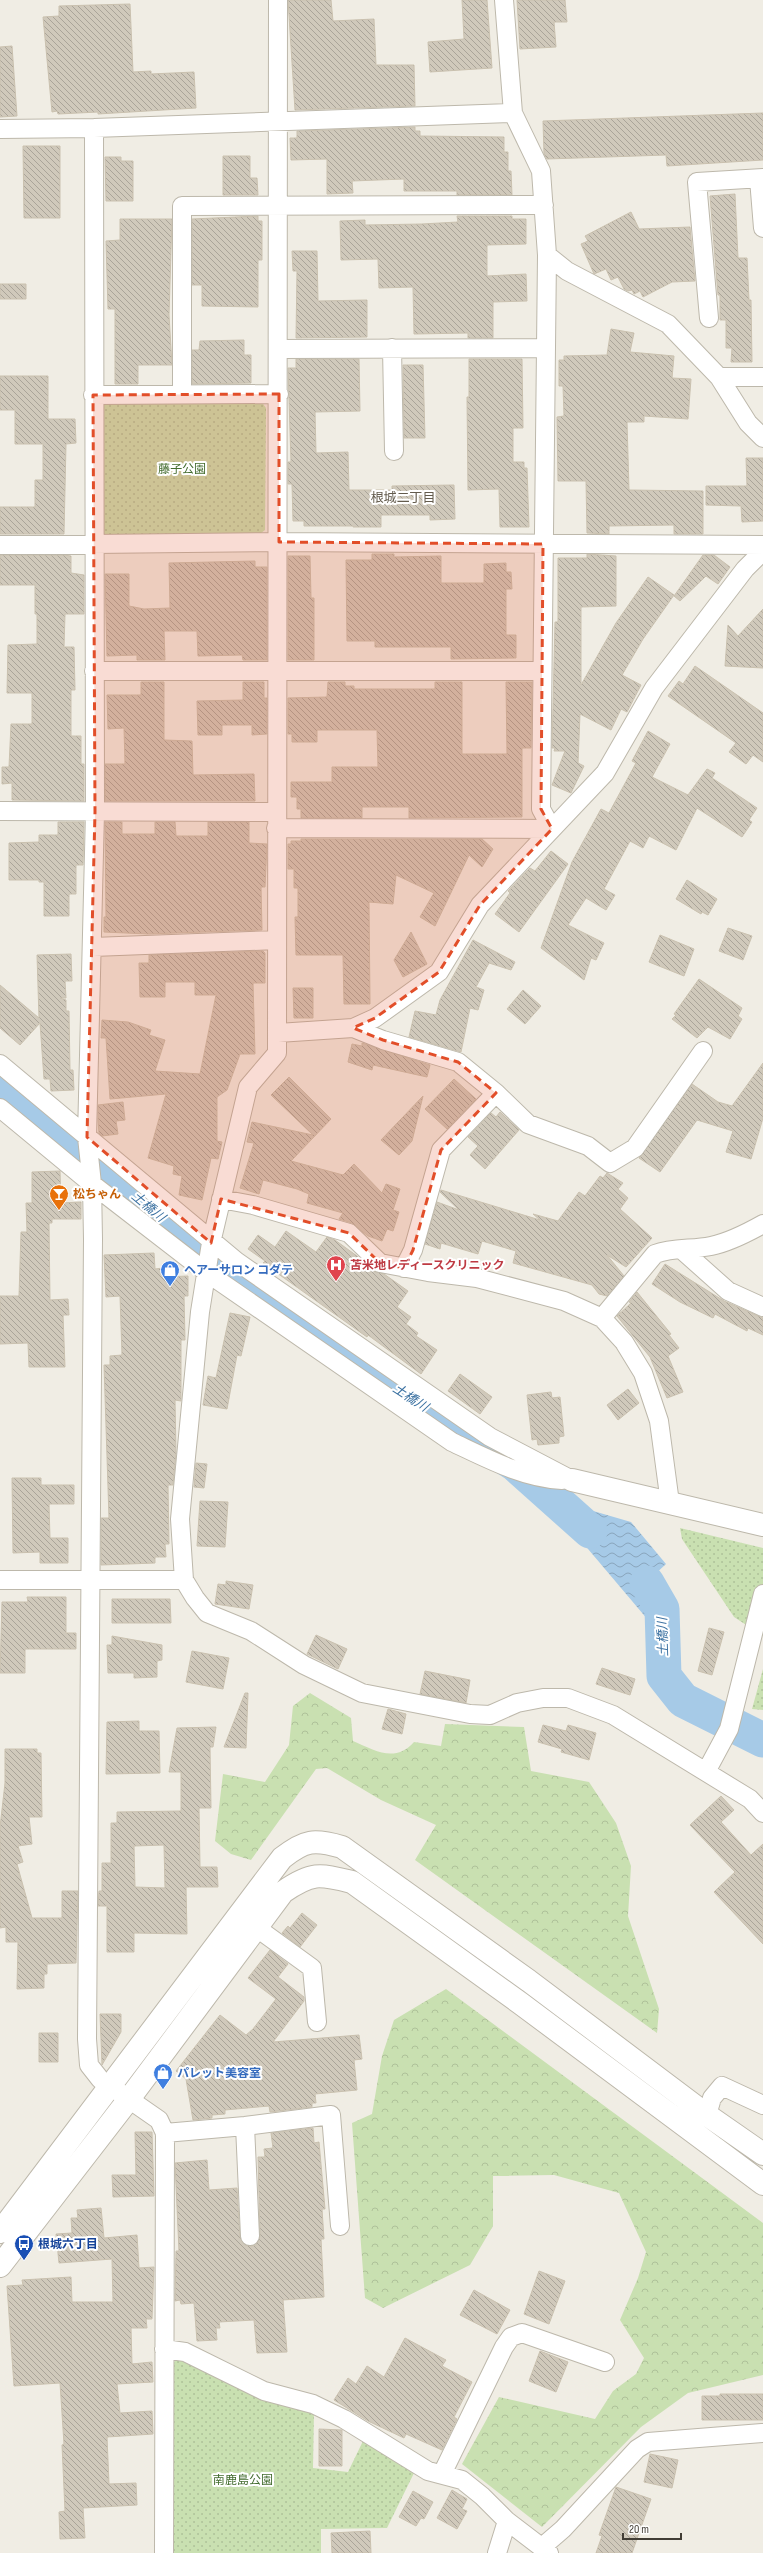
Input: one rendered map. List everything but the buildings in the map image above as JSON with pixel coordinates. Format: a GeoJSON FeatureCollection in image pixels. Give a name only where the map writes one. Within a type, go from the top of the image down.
{"type":"FeatureCollection","features":[{"type":"Feature","properties":{"kind":"street"},"geometry":{"type":"LineString","coordinates":[[278,0],[279,542],[276,820],[278,1053],[248,1087],[211,1243],[200,1312],[180,1519],[184,1580],[207,1613],[251,1631],[304,1665],[362,1693],[470,1714],[490,1715],[504,1711],[517,1703],[543,1698],[568,1698],[613,1715],[707,1770],[750,1799],[763,1813]]}},
{"type":"Feature","properties":{"kind":"street"},"geometry":{"type":"LineString","coordinates":[[504,0],[513,113],[540,171],[547,255],[541,670],[541,809],[552,829]]}},
{"type":"Feature","properties":{"kind":"street"},"geometry":{"type":"LineString","coordinates":[[0,129],[94,128],[278,120],[513,113]]}},
{"type":"Feature","properties":{"kind":"street"},"geometry":{"type":"LineString","coordinates":[[94,128],[93,545],[95,812],[93,946],[87,1137],[92,1184],[87,2039],[89,2065],[100,2079],[159,2120],[166,2132],[164,2553]]}},
{"type":"Feature","properties":{"kind":"street"},"geometry":{"type":"LineString","coordinates":[[709,318],[697,182],[761,179],[763,228]]}},
{"type":"Feature","properties":{"kind":"street"},"geometry":{"type":"LineString","coordinates":[[182,394],[182,206],[544,205]]}},
{"type":"Feature","properties":{"kind":"street"},"geometry":{"type":"LineString","coordinates":[[547,255],[567,271],[668,324],[719,378],[748,423],[763,438]]}},
{"type":"Feature","properties":{"kind":"street"},"geometry":{"type":"LineString","coordinates":[[392,348],[394,451]]}},
{"type":"Feature","properties":{"kind":"street"},"geometry":{"type":"LineString","coordinates":[[279,349],[545,348]]}},
{"type":"Feature","properties":{"kind":"street"},"geometry":{"type":"LineString","coordinates":[[719,378],[763,377]]}},
{"type":"Feature","properties":{"kind":"street"},"geometry":{"type":"LineString","coordinates":[[93,395],[279,394]]}},
{"type":"Feature","properties":{"kind":"street"},"geometry":{"type":"LineString","coordinates":[[0,545],[279,542],[763,545]]}},
{"type":"Feature","properties":{"kind":"street"},"geometry":{"type":"LineString","coordinates":[[278,1033],[353,1028],[375,1018],[439,972],[480,905],[605,773],[654,688],[745,569],[763,551]]}},
{"type":"Feature","properties":{"kind":"street"},"geometry":{"type":"LineString","coordinates":[[94,671],[277,672],[541,670]]}},
{"type":"Feature","properties":{"kind":"street"},"geometry":{"type":"LineString","coordinates":[[0,811],[95,812],[276,820],[552,829]]}},
{"type":"Feature","properties":{"kind":"street"},"geometry":{"type":"LineString","coordinates":[[93,946],[277,940]]}},
{"type":"Feature","properties":{"kind":"street"},"geometry":{"type":"LineString","coordinates":[[353,1028],[383,1040],[458,1062],[496,1093],[528,1124],[588,1146],[610,1163],[634,1148],[650,1129],[703,1051]]}},
{"type":"Feature","properties":{"kind":"street"},"geometry":{"type":"LineString","coordinates":[[0,1064],[211,1243],[490,1436],[572,1480]]}},
{"type":"Feature","properties":{"kind":"street"},"geometry":{"type":"LineString","coordinates":[[404,1268],[413,1250],[441,1150],[496,1093]]}},
{"type":"Feature","properties":{"kind":"street"},"geometry":{"type":"LineString","coordinates":[[0,1108],[92,1184],[206,1272],[452,1442],[494,1462],[546,1479],[572,1480],[763,1525]]}},
{"type":"Feature","properties":{"kind":"street"},"geometry":{"type":"LineString","coordinates":[[222,1198],[275,1211],[349,1233],[380,1263],[404,1268],[477,1278],[564,1301],[602,1318],[624,1342],[643,1373],[659,1420],[670,1503]]}},
{"type":"Feature","properties":{"kind":"street"},"geometry":{"type":"LineString","coordinates":[[602,1318],[656,1254],[665,1250],[682,1250],[712,1246],[740,1236],[763,1224]]}},
{"type":"Feature","properties":{"kind":"street"},"geometry":{"type":"LineString","coordinates":[[682,1250],[728,1291],[763,1307]]}},
{"type":"Feature","properties":{"kind":"street"},"geometry":{"type":"LineString","coordinates":[[0,1580],[184,1580]]}},
{"type":"Feature","properties":{"kind":"street"},"geometry":{"type":"LineString","coordinates":[[707,1770],[729,1729],[763,1594]]}},
{"type":"Feature","properties":{"kind":"street"},"geometry":{"type":"LineString","coordinates":[[0,2232],[111,2087],[282,1858],[299,1845],[319,1841],[342,1847],[529,1981],[707,2115],[763,2154]]}},
{"type":"Feature","properties":{"kind":"street"},"geometry":{"type":"LineString","coordinates":[[0,2266],[129,2099],[258,1928],[283,1892],[303,1878],[325,1875],[352,1882],[520,2003],[763,2184]]}},
{"type":"Feature","properties":{"kind":"street"},"geometry":{"type":"LineString","coordinates":[[238,1915],[312,1968],[317,2022]]}},
{"type":"Feature","properties":{"kind":"street"},"geometry":{"type":"LineString","coordinates":[[707,2115],[712,2098],[722,2086],[763,2105]]}},
{"type":"Feature","properties":{"kind":"street"},"geometry":{"type":"LineString","coordinates":[[166,2132],[245,2126],[331,2115],[340,2226]]}},
{"type":"Feature","properties":{"kind":"street"},"geometry":{"type":"LineString","coordinates":[[245,2126],[250,2236]]}},
{"type":"Feature","properties":{"kind":"street"},"geometry":{"type":"LineString","coordinates":[[442,2474],[504,2347],[511,2337],[522,2333],[605,2362]]}},
{"type":"Feature","properties":{"kind":"street"},"geometry":{"type":"LineString","coordinates":[[164,2349],[185,2352],[264,2391],[313,2404],[344,2419],[428,2471],[462,2480],[482,2496],[507,2521],[546,2550],[563,2529],[637,2449],[648,2442],[762,2433]]}},
{"type":"Feature","properties":{"kind":"street"},"geometry":{"type":"LineString","coordinates":[[497,2553],[507,2521]]}},
{"type":"Feature","properties":{"kind":"highlighted area"},"geometry":{"type":"Polygon","coordinates":[[[279,394],[279,542],[543,544],[541,809],[552,829],[480,905],[439,972],[375,1018],[353,1028],[383,1040],[458,1062],[496,1093],[441,1150],[413,1250],[404,1268],[380,1263],[349,1233],[221,1199],[211,1243],[87,1137],[95,812],[93,395],[279,394]]]}},
{"type":"Feature","properties":{"kind":"green space","name":"藤子公園"},"geometry":{"type":"Polygon","coordinates":[[[261,401],[266,408],[265,530],[257,536],[105,536],[99,533],[100,408],[105,403],[261,401]]]}},
{"type":"Feature","properties":{"kind":"green space"},"geometry":{"type":"Polygon","coordinates":[[[680,1528],[763,1548],[763,1636],[734,1617],[682,1539],[680,1528]]]}},
{"type":"Feature","properties":{"kind":"green space"},"geometry":{"type":"Polygon","coordinates":[[[763,1669],[763,1710],[752,1709],[763,1669]]]}},
{"type":"Feature","properties":{"kind":"green space"},"geometry":{"type":"Polygon","coordinates":[[[310,1693],[351,1718],[353,1741],[377,1751],[392,1754],[400,1752],[414,1742],[441,1746],[445,1724],[524,1727],[531,1771],[589,1782],[616,1823],[631,1866],[628,1916],[659,2009],[657,2033],[415,1860],[436,1825],[381,1800],[327,1768],[316,1769],[251,1860],[231,1854],[215,1841],[223,1774],[265,1782],[289,1745],[293,1706],[310,1693]]]}},
{"type":"Feature","properties":{"kind":"green space"},"geometry":{"type":"Polygon","coordinates":[[[446,1989],[763,2223],[763,2375],[688,2393],[641,2427],[542,2527],[462,2464],[499,2397],[595,2419],[613,2391],[636,2374],[644,2358],[620,2320],[638,2278],[646,2252],[619,2193],[554,2175],[493,2176],[493,2226],[470,2265],[383,2308],[365,2298],[352,2123],[372,2114],[382,2056],[394,2020],[446,1989]]]}},
{"type":"Feature","properties":{"kind":"green space","name":"南鹿島公園"},"geometry":{"type":"Polygon","coordinates":[[[179,2359],[314,2412],[313,2468],[348,2472],[363,2441],[414,2473],[387,2528],[321,2529],[321,2553],[172,2553],[172,2363],[179,2359]]]}},
{"type":"Feature","properties":{"kind":"water"},"geometry":{"type":"Polygon","coordinates":[[[552,1499],[631,1522],[666,1564],[651,1578],[670,1608],[666,1623],[662,1628],[654,1627],[550,1504],[552,1499]]]}},
{"type":"Feature","properties":{"kind":"waterway","name":"土橋川"},"geometry":{"type":"LineString","coordinates":[[0,1081],[241,1283],[416,1401],[515,1464],[590,1531]]}},
{"type":"Feature","properties":{"kind":"waterway","name":"土橋川"},"geometry":{"type":"LineString","coordinates":[[647,1583],[662,1609],[664,1676],[683,1700],[763,1740]]}},
{"type":"Feature","properties":{"kind":"place","name":"松ちゃん"},"geometry":{"type":"Point","coordinates":[59,1211]}},
{"type":"Feature","properties":{"kind":"place","name":"苫米地レディースクリニック"},"geometry":{"type":"Point","coordinates":[336,1282]}},
{"type":"Feature","properties":{"kind":"place","name":"ヘアーサロン コダテ"},"geometry":{"type":"Point","coordinates":[170,1287]}},
{"type":"Feature","properties":{"kind":"place","name":"パレット美容室"},"geometry":{"type":"Point","coordinates":[163,2090]}},
{"type":"Feature","properties":{"kind":"place","name":"根城六丁目"},"geometry":{"type":"Point","coordinates":[24,2261]}},
{"type":"Feature","properties":{"kind":"district","name":"根城二丁目"},"geometry":{"type":"Point","coordinates":[403,497]}}]}
